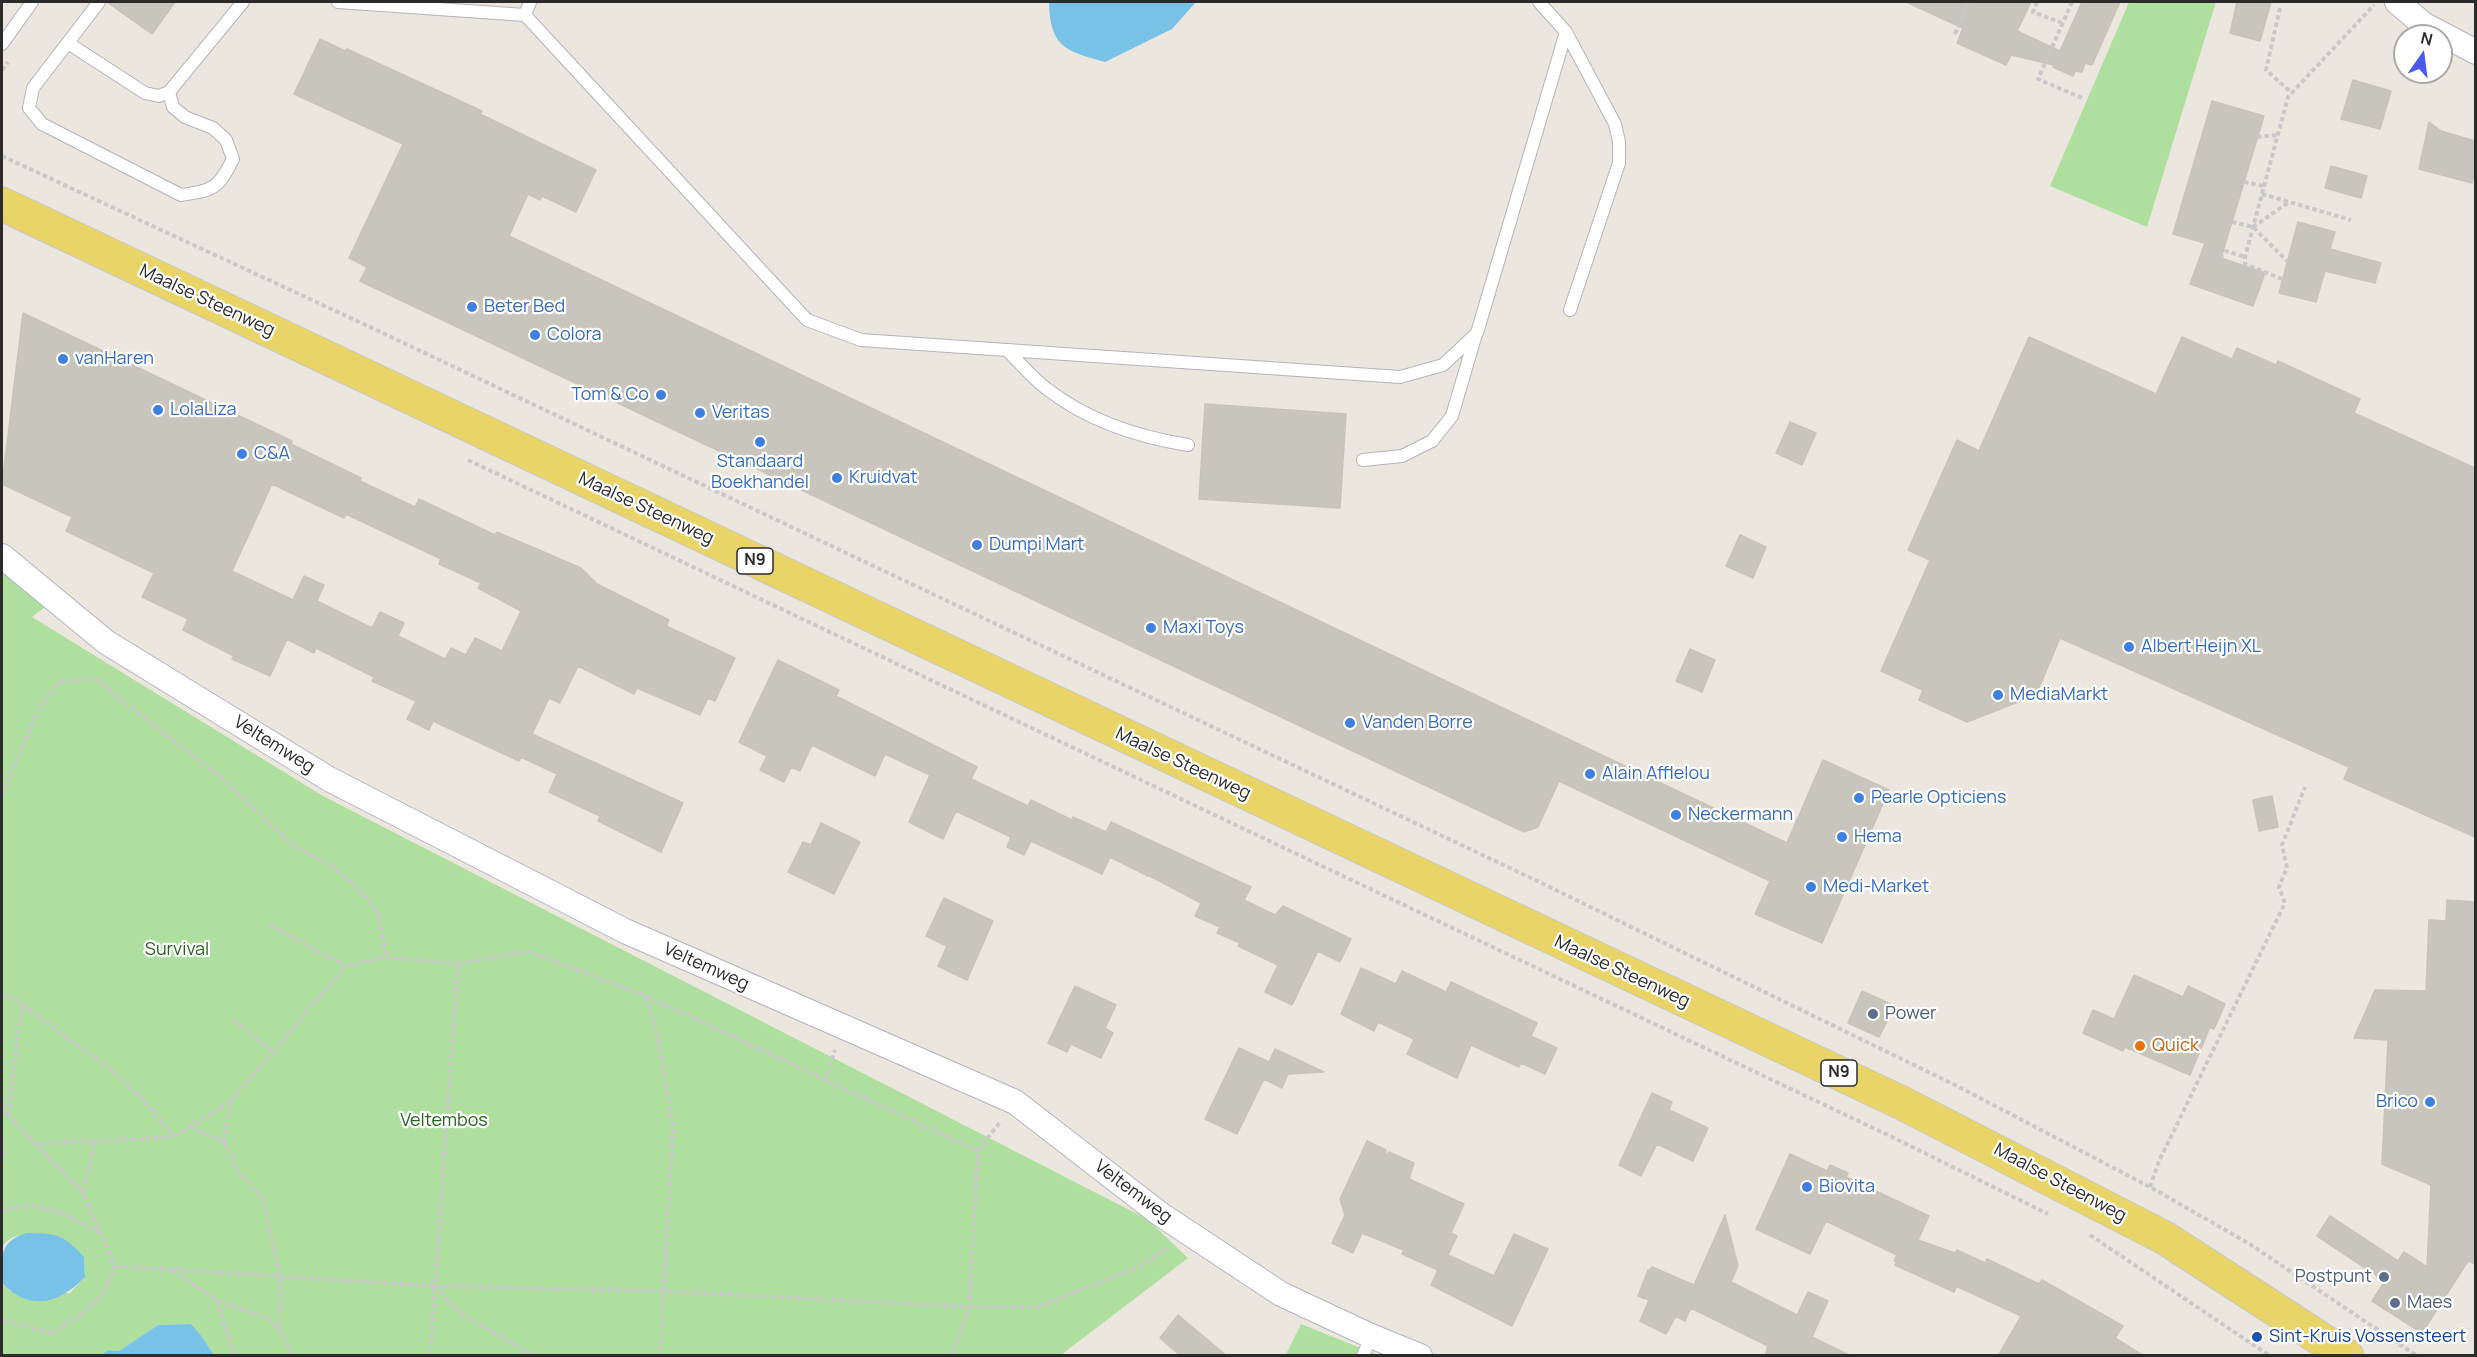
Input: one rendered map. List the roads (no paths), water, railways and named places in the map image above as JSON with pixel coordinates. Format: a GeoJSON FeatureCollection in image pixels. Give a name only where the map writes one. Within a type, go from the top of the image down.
{"type":"FeatureCollection","features":[{"type":"Feature","properties":{"kind":"main road","name":"Maalse Steenweg"},"geometry":{"type":"LineString","coordinates":[[2,204],[1902,1103],[2165,1238],[2347,1356]]}},
{"type":"Feature","properties":{"kind":"street"},"geometry":{"type":"LineString","coordinates":[[2397,2],[2423,24],[2475,52]]}},
{"type":"Feature","properties":{"kind":"street","name":"Veltemweg"},"geometry":{"type":"LineString","coordinates":[[2,556],[106,642],[329,779],[625,931],[1016,1102],[1160,1215],[1281,1294],[1367,1346],[1420,1356]]}},
{"type":"Feature","properties":{"kind":"lane"},"geometry":{"type":"LineString","coordinates":[[2,44],[32,2]]}},
{"type":"Feature","properties":{"kind":"lane"},"geometry":{"type":"LineString","coordinates":[[99,2],[33,88],[29,108],[42,124],[181,195],[204,191],[221,181],[232,159],[226,141],[213,128],[185,117],[173,107],[170,92]]}},
{"type":"Feature","properties":{"kind":"lane"},"geometry":{"type":"LineString","coordinates":[[68,43],[145,93],[159,96],[170,92],[243,2]]}},
{"type":"Feature","properties":{"kind":"lane"},"geometry":{"type":"LineString","coordinates":[[338,2],[525,15],[807,320],[861,340],[1400,377],[1443,364],[1477,333]]}},
{"type":"Feature","properties":{"kind":"lane"},"geometry":{"type":"LineString","coordinates":[[525,15],[530,2]]}},
{"type":"Feature","properties":{"kind":"lane"},"geometry":{"type":"LineString","coordinates":[[1539,2],[1566,32],[1615,124],[1619,142],[1619,163],[1570,310]]}},
{"type":"Feature","properties":{"kind":"lane"},"geometry":{"type":"LineString","coordinates":[[1363,460],[1402,456],[1432,441],[1452,416],[1566,32]]}},
{"type":"Feature","properties":{"kind":"lane"},"geometry":{"type":"LineString","coordinates":[[1007,350],[1047,389],[1102,422],[1152,439],[1188,446]]}},
{"type":"Feature","properties":{"kind":"water"},"geometry":{"type":"Polygon","coordinates":[[[1049,2],[1196,2],[1172,29],[1105,62],[1062,45],[1053,29],[1049,2]]]}},
{"type":"Feature","properties":{"kind":"water"},"geometry":{"type":"Polygon","coordinates":[[[27,1233],[53,1235],[71,1244],[84,1257],[85,1277],[65,1293],[44,1301],[23,1298],[13,1292],[2,1283],[2,1257],[4,1250],[12,1240],[27,1233]]]}},
{"type":"Feature","properties":{"kind":"water"},"geometry":{"type":"Polygon","coordinates":[[[191,1324],[214,1355],[102,1355],[108,1350],[119,1351],[158,1325],[191,1324]]]}},
{"type":"Feature","properties":{"kind":"place","name":"Beter Bed"},"geometry":{"type":"Point","coordinates":[472,307]}},
{"type":"Feature","properties":{"kind":"place","name":"Colora"},"geometry":{"type":"Point","coordinates":[535,335]}},
{"type":"Feature","properties":{"kind":"place","name":"vanHaren"},"geometry":{"type":"Point","coordinates":[63,359]}},
{"type":"Feature","properties":{"kind":"place","name":"Tom & Co"},"geometry":{"type":"Point","coordinates":[661,395]}},
{"type":"Feature","properties":{"kind":"place","name":"LolaLiza"},"geometry":{"type":"Point","coordinates":[158,410]}},
{"type":"Feature","properties":{"kind":"place","name":"Veritas"},"geometry":{"type":"Point","coordinates":[700,413]}},
{"type":"Feature","properties":{"kind":"place","name":"Standaard Boekhandel"},"geometry":{"type":"Point","coordinates":[760,442]}},
{"type":"Feature","properties":{"kind":"place","name":"C&A"},"geometry":{"type":"Point","coordinates":[242,454]}},
{"type":"Feature","properties":{"kind":"place","name":"Kruidvat"},"geometry":{"type":"Point","coordinates":[837,478]}},
{"type":"Feature","properties":{"kind":"place","name":"Dumpi Mart"},"geometry":{"type":"Point","coordinates":[977,545]}},
{"type":"Feature","properties":{"kind":"place","name":"Maxi Toys"},"geometry":{"type":"Point","coordinates":[1151,628]}},
{"type":"Feature","properties":{"kind":"place","name":"Albert Heijn XL"},"geometry":{"type":"Point","coordinates":[2129,647]}},
{"type":"Feature","properties":{"kind":"place","name":"MediaMarkt"},"geometry":{"type":"Point","coordinates":[1998,695]}},
{"type":"Feature","properties":{"kind":"place","name":"Vanden Borre"},"geometry":{"type":"Point","coordinates":[1350,723]}},
{"type":"Feature","properties":{"kind":"place","name":"Alain Afflelou"},"geometry":{"type":"Point","coordinates":[1590,774]}},
{"type":"Feature","properties":{"kind":"place","name":"Pearle Opticiens"},"geometry":{"type":"Point","coordinates":[1859,798]}},
{"type":"Feature","properties":{"kind":"place","name":"Neckermann"},"geometry":{"type":"Point","coordinates":[1676,815]}},
{"type":"Feature","properties":{"kind":"place","name":"Hema"},"geometry":{"type":"Point","coordinates":[1842,837]}},
{"type":"Feature","properties":{"kind":"place","name":"Medi-Market"},"geometry":{"type":"Point","coordinates":[1811,887]}},
{"type":"Feature","properties":{"kind":"place","name":"Power"},"geometry":{"type":"Point","coordinates":[1873,1014]}},
{"type":"Feature","properties":{"kind":"place","name":"Quick"},"geometry":{"type":"Point","coordinates":[2140,1046]}},
{"type":"Feature","properties":{"kind":"place","name":"Brico"},"geometry":{"type":"Point","coordinates":[2430,1102]}},
{"type":"Feature","properties":{"kind":"place","name":"Biovita"},"geometry":{"type":"Point","coordinates":[1807,1187]}},
{"type":"Feature","properties":{"kind":"place","name":"Postpunt"},"geometry":{"type":"Point","coordinates":[2384,1277]}},
{"type":"Feature","properties":{"kind":"place","name":"Maes"},"geometry":{"type":"Point","coordinates":[2395,1303]}},
{"type":"Feature","properties":{"kind":"place","name":"Sint-Kruis Vossensteert"},"geometry":{"type":"Point","coordinates":[2257,1337]}},
{"type":"Feature","properties":{"kind":"park label","name":"Survival"},"geometry":{"type":"Point","coordinates":[177,950]}},
{"type":"Feature","properties":{"kind":"park label","name":"Veltembos"},"geometry":{"type":"Point","coordinates":[444,1121]}}]}
